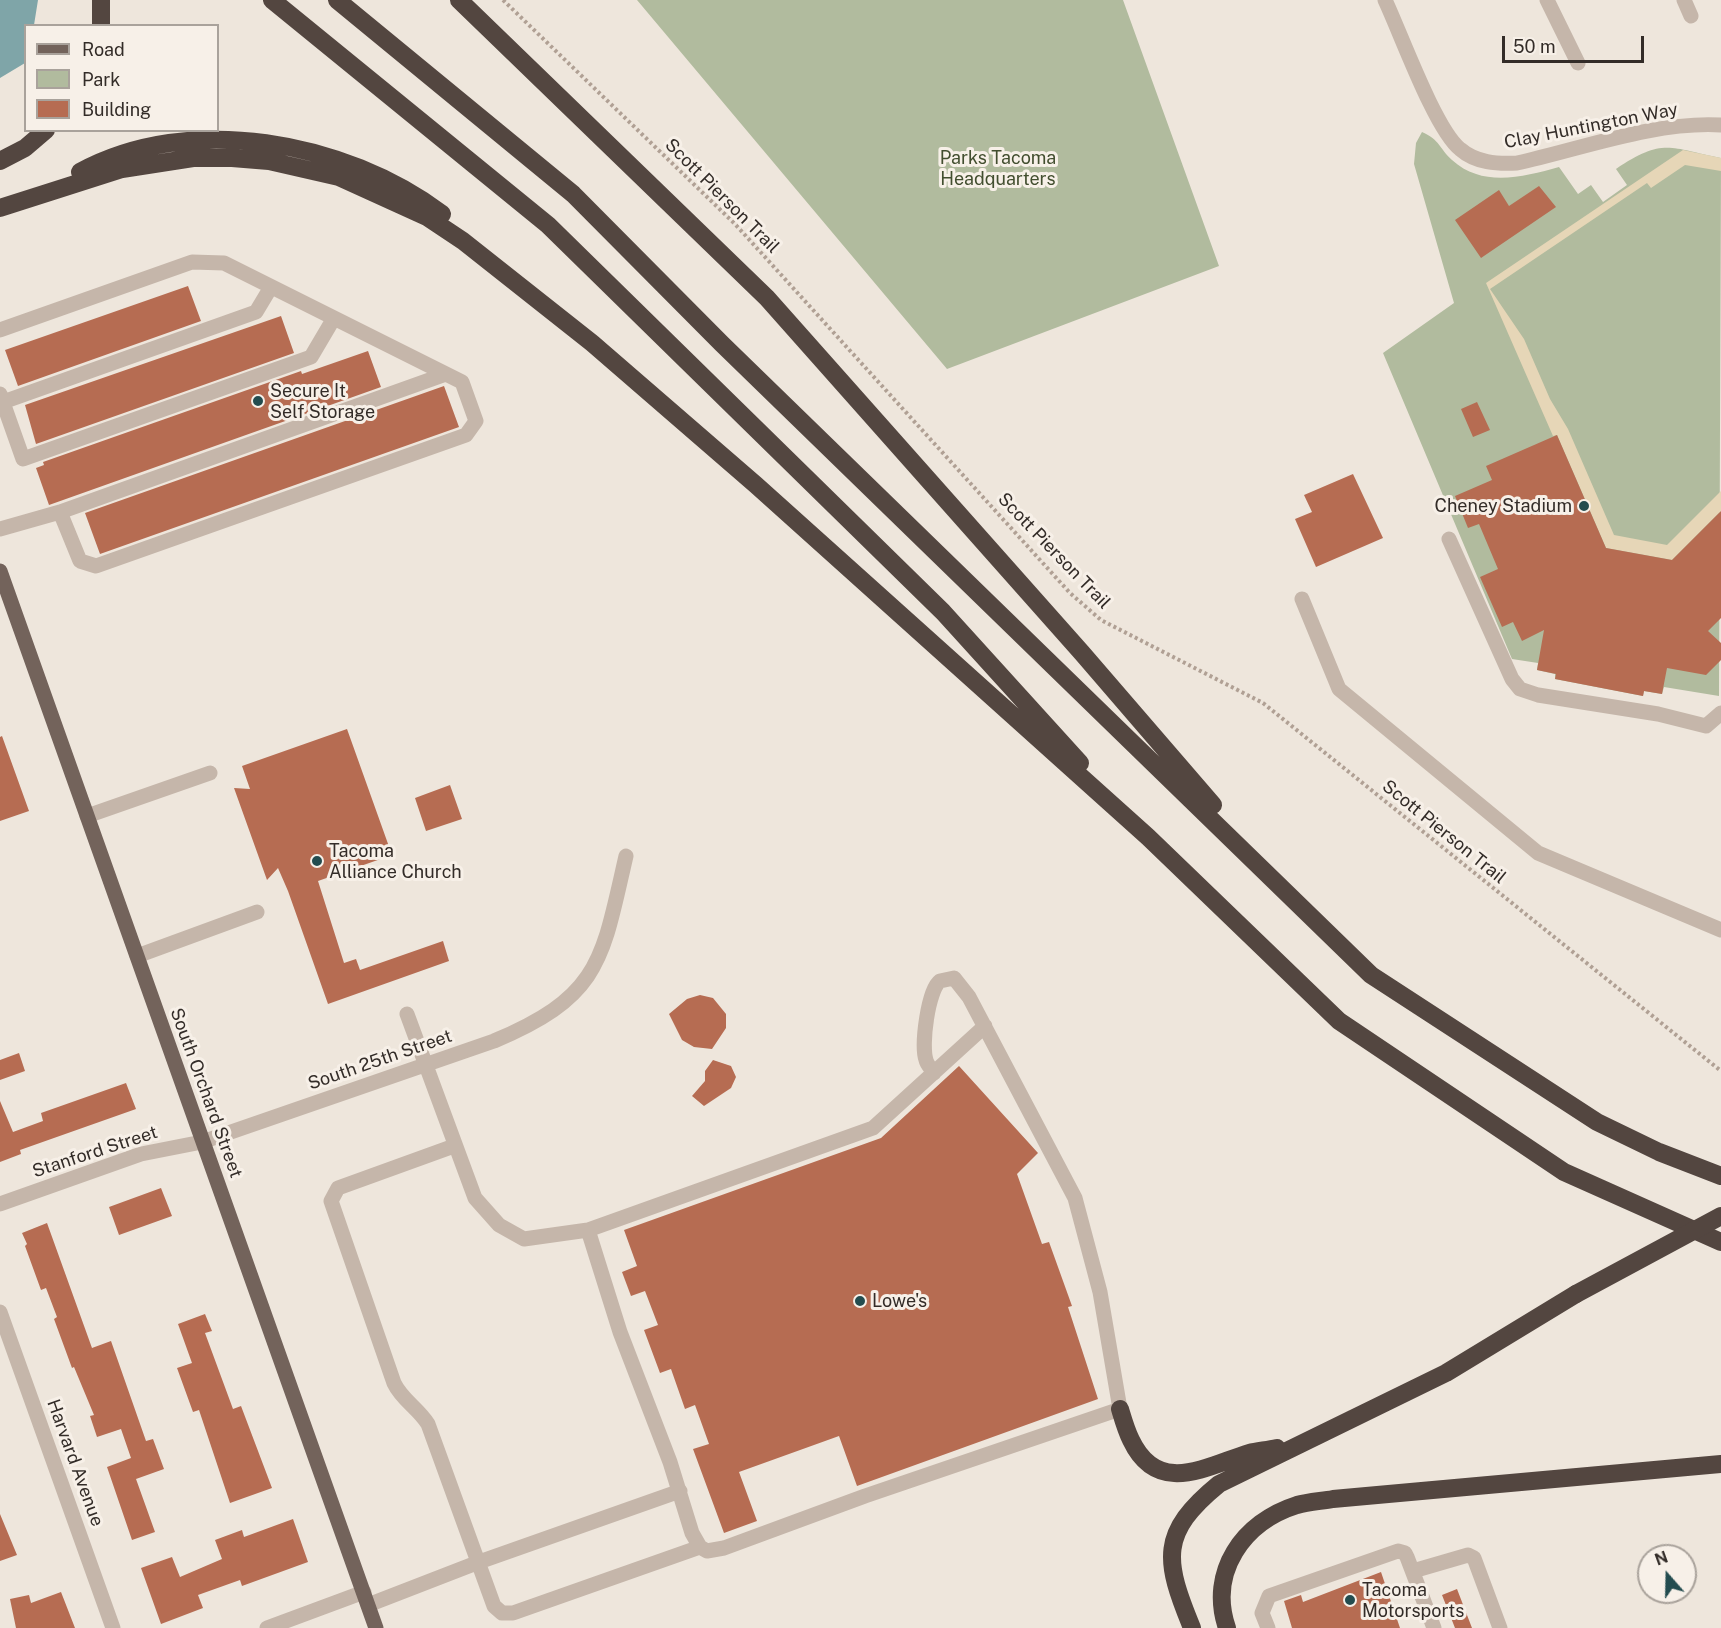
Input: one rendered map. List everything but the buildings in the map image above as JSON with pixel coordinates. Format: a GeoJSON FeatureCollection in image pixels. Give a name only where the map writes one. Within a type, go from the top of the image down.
{"type":"FeatureCollection","features":[{"type":"Feature","properties":{"kind":"highway"},"geometry":{"type":"LineString","coordinates":[[101,0],[101,24]]}},
{"type":"Feature","properties":{"kind":"highway"},"geometry":{"type":"LineString","coordinates":[[272,0],[548,225],[943,612],[1148,837]]}},
{"type":"Feature","properties":{"kind":"highway"},"geometry":{"type":"LineString","coordinates":[[337,0],[573,194],[730,352],[1381,981],[1597,1122],[1659,1152],[1721,1176]]}},
{"type":"Feature","properties":{"kind":"highway"},"geometry":{"type":"LineString","coordinates":[[459,0],[767,298],[1082,653],[1288,893]]}},
{"type":"Feature","properties":{"kind":"highway"},"geometry":{"type":"LineString","coordinates":[[0,161],[25,148],[44,132]]}},
{"type":"Feature","properties":{"kind":"highway"},"geometry":{"type":"LineString","coordinates":[[0,208],[122,169],[193,158],[269,161],[339,177],[427,217],[463,241],[591,343],[756,485],[1148,837],[1339,1021],[1564,1172],[1721,1242]]}},
{"type":"Feature","properties":{"kind":"highway"},"geometry":{"type":"LineString","coordinates":[[0,217],[51,190]]}},
{"type":"Feature","properties":{"kind":"highway"},"geometry":{"type":"LineString","coordinates":[[1192,1628],[1171,1569],[1172,1544],[1181,1521],[1195,1503],[1219,1484],[1446,1373],[1576,1294],[1721,1216]]}},
{"type":"Feature","properties":{"kind":"highway"},"geometry":{"type":"LineString","coordinates":[[1120,1409],[1130,1440],[1138,1453],[1161,1470],[1177,1474],[1194,1473],[1251,1453],[1293,1446]]}},
{"type":"Feature","properties":{"kind":"highway"},"geometry":{"type":"LineString","coordinates":[[1227,1628],[1222,1595],[1227,1568],[1237,1547],[1252,1529],[1271,1516],[1298,1505],[1334,1499],[1721,1464]]}},
{"type":"Feature","properties":{"kind":"main road","name":"South Orchard Street"},"geometry":{"type":"LineString","coordinates":[[0,571],[376,1628]]}},
{"type":"Feature","properties":{"kind":"street","name":"Clay Huntington Way"},"geometry":{"type":"LineString","coordinates":[[1385,0],[1440,123],[1460,149],[1472,157],[1500,164],[1517,163],[1640,134],[1692,125],[1721,125]]}},
{"type":"Feature","properties":{"kind":"street"},"geometry":{"type":"LineString","coordinates":[[1547,0],[1578,63]]}},
{"type":"Feature","properties":{"kind":"street"},"geometry":{"type":"LineString","coordinates":[[1684,0],[1691,16]]}},
{"type":"Feature","properties":{"kind":"street"},"geometry":{"type":"LineString","coordinates":[[0,330],[192,262],[224,263],[462,382],[476,421],[466,435],[96,566],[80,561],[60,512]]}},
{"type":"Feature","properties":{"kind":"street"},"geometry":{"type":"LineString","coordinates":[[271,287],[256,312],[1,398],[23,459],[311,357],[334,318]]}},
{"type":"Feature","properties":{"kind":"street"},"geometry":{"type":"LineString","coordinates":[[0,529],[60,512],[446,374]]}},
{"type":"Feature","properties":{"kind":"street"},"geometry":{"type":"LineString","coordinates":[[1449,539],[1512,679],[1520,689],[1539,695],[1658,714],[1706,726],[1721,713]]}},
{"type":"Feature","properties":{"kind":"street"},"geometry":{"type":"LineString","coordinates":[[1302,599],[1339,689],[1538,854],[1721,930]]}},
{"type":"Feature","properties":{"kind":"street"},"geometry":{"type":"LineString","coordinates":[[87,816],[210,773]]}},
{"type":"Feature","properties":{"kind":"street","name":"South 25th Street"},"geometry":{"type":"LineString","coordinates":[[202,1142],[525,1028],[565,1003],[584,983],[607,940],[626,856]]}},
{"type":"Feature","properties":{"kind":"street"},"geometry":{"type":"LineString","coordinates":[[137,956],[257,912]]}},
{"type":"Feature","properties":{"kind":"street"},"geometry":{"type":"LineString","coordinates":[[454,1146],[342,1186],[333,1193],[331,1202],[394,1383],[404,1400],[422,1414],[428,1424],[494,1606],[506,1614],[700,1547],[715,1551],[724,1548],[865,1496],[1120,1409],[1100,1292],[1076,1197],[985,1026],[958,981],[951,978],[937,983],[933,990],[924,1039],[926,1061],[934,1073]]}},
{"type":"Feature","properties":{"kind":"street"},"geometry":{"type":"LineString","coordinates":[[407,1014],[475,1198],[499,1225],[524,1239],[588,1230],[873,1128],[985,1026]]}},
{"type":"Feature","properties":{"kind":"street","name":"Stanford Street"},"geometry":{"type":"LineString","coordinates":[[0,1204],[141,1154],[202,1142]]}},
{"type":"Feature","properties":{"kind":"street"},"geometry":{"type":"LineString","coordinates":[[588,1230],[620,1332],[680,1491],[692,1533],[700,1547]]}},
{"type":"Feature","properties":{"kind":"street","name":"Harvard Avenue"},"geometry":{"type":"LineString","coordinates":[[0,1312],[113,1628]]}},
{"type":"Feature","properties":{"kind":"street"},"geometry":{"type":"LineString","coordinates":[[267,1628],[479,1562],[680,1491]]}},
{"type":"Feature","properties":{"kind":"street"},"geometry":{"type":"LineString","coordinates":[[1268,1628],[1262,1612],[1269,1596],[1398,1551],[1404,1553],[1413,1571],[1434,1628]]}},
{"type":"Feature","properties":{"kind":"street"},"geometry":{"type":"LineString","coordinates":[[1413,1571],[1468,1555],[1474,1558],[1500,1628]]}},
{"type":"Feature","properties":{"kind":"path","name":"Scott Pierson Trail"},"geometry":{"type":"LineString","coordinates":[[503,0],[735,224],[1063,584],[1101,620],[1263,703],[1721,1071]]}},
{"type":"Feature","properties":{"kind":"green space","name":"Parks Tacoma Headquarters"},"geometry":{"type":"Polygon","coordinates":[[[637,0],[1123,0],[1219,266],[947,369],[637,0]]]}},
{"type":"Feature","properties":{"kind":"green space","name":"Cheney Stadium"},"geometry":{"type":"Polygon","coordinates":[[[1422,132],[1436,141],[1452,160],[1464,169],[1490,177],[1504,178],[1559,167],[1578,194],[1591,185],[1603,202],[1627,185],[1616,169],[1645,152],[1667,148],[1721,158],[1719,696],[1664,687],[1662,694],[1644,691],[1643,696],[1555,679],[1555,674],[1537,670],[1538,663],[1512,659],[1383,353],[1454,303],[1414,164],[1416,143],[1422,132]]]}},
{"type":"Feature","properties":{"kind":"sand"},"geometry":{"type":"Polygon","coordinates":[[[1683,150],[1721,158],[1721,171],[1685,165],[1651,188],[1647,183],[1490,289],[1524,339],[1550,399],[1568,429],[1614,535],[1667,545],[1721,491],[1721,511],[1672,560],[1606,548],[1557,435],[1553,436],[1486,283],[1683,150]]]}},
{"type":"Feature","properties":{"kind":"water"},"geometry":{"type":"Polygon","coordinates":[[[0,0],[38,0],[34,24],[24,24],[24,64],[0,78],[0,0]]]}},
{"type":"Feature","properties":{"kind":"place","name":"Secure It Self Storage"},"geometry":{"type":"Point","coordinates":[258,401]}},
{"type":"Feature","properties":{"kind":"place","name":"Cheney Stadium"},"geometry":{"type":"Point","coordinates":[1584,506]}},
{"type":"Feature","properties":{"kind":"place","name":"Tacoma Alliance Church"},"geometry":{"type":"Point","coordinates":[317,861]}},
{"type":"Feature","properties":{"kind":"place","name":"Lowe's"},"geometry":{"type":"Point","coordinates":[860,1301]}},
{"type":"Feature","properties":{"kind":"place","name":"Tacoma Motorsports"},"geometry":{"type":"Point","coordinates":[1350,1600]}}]}
